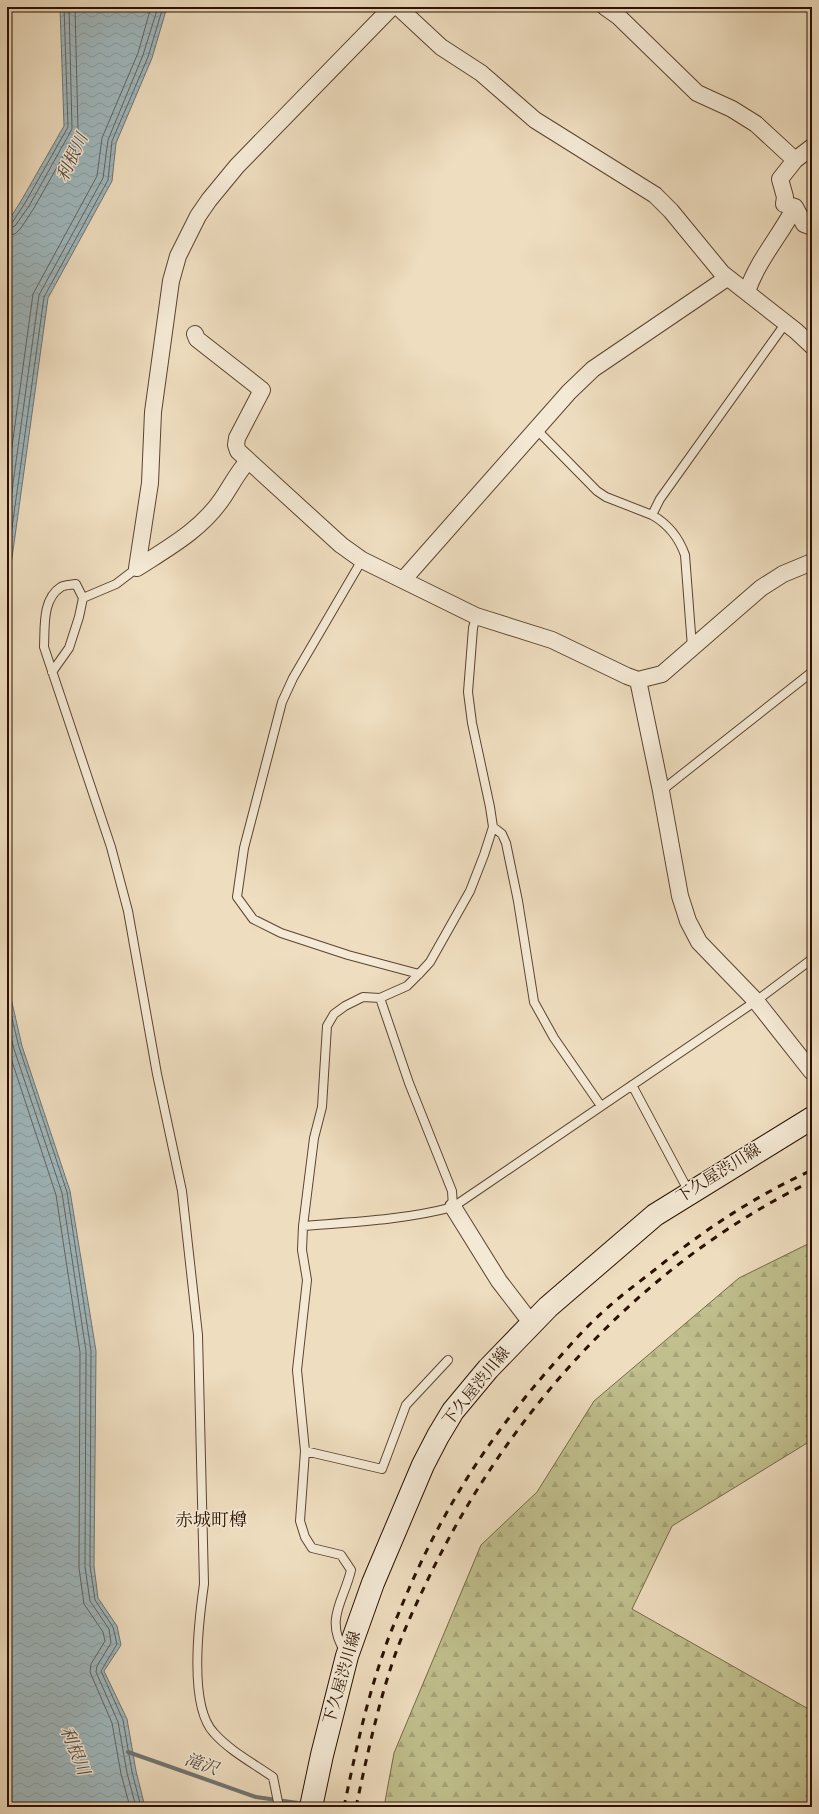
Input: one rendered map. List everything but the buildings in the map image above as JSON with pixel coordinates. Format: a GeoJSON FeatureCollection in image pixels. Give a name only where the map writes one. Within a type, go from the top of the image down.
{"type":"FeatureCollection","features":[{"type":"Feature","properties":{"kind":"main road","name":"下久屋渋川線"},"geometry":{"type":"LineString","coordinates":[[311,1807],[322,1755],[347,1656],[374,1583],[423,1465],[438,1436],[453,1412],[470,1390],[548,1307],[655,1214],[812,1118]]}},
{"type":"Feature","properties":{"kind":"street"},"geometry":{"type":"LineString","coordinates":[[137,568],[150,483],[153,412],[171,281],[178,256],[198,216],[237,166],[392,7]]}},
{"type":"Feature","properties":{"kind":"street"},"geometry":{"type":"LineString","coordinates":[[398,7],[441,47],[481,73],[535,120],[654,195],[671,211],[727,278],[796,331],[812,346]]}},
{"type":"Feature","properties":{"kind":"street"},"geometry":{"type":"LineString","coordinates":[[605,7],[619,17],[697,93],[732,110],[756,124],[795,160]]}},
{"type":"Feature","properties":{"kind":"street"},"geometry":{"type":"LineString","coordinates":[[812,147],[795,160],[780,179],[785,197],[784,204],[795,207],[804,224],[812,227]]}},
{"type":"Feature","properties":{"kind":"street"},"geometry":{"type":"LineString","coordinates":[[747,292],[752,277],[786,225],[795,207]]}},
{"type":"Feature","properties":{"kind":"street"},"geometry":{"type":"LineString","coordinates":[[403,580],[569,392],[593,369],[727,278]]}},
{"type":"Feature","properties":{"kind":"street"},"geometry":{"type":"LineString","coordinates":[[195,334],[197,339],[262,390],[237,438],[236,446],[248,461],[341,545],[362,560],[476,616],[552,640],[638,680],[662,674],[773,579],[812,562]]}},
{"type":"Feature","properties":{"kind":"street"},"geometry":{"type":"LineString","coordinates":[[137,568],[197,528],[222,499],[238,472],[248,461]]}},
{"type":"Feature","properties":{"kind":"street"},"geometry":{"type":"LineString","coordinates":[[638,680],[661,791],[680,896],[688,922],[699,942],[756,1002],[812,1072]]}},
{"type":"Feature","properties":{"kind":"street"},"geometry":{"type":"LineString","coordinates":[[453,1207],[499,1281],[532,1324]]}},
{"type":"Feature","properties":{"kind":"lane"},"geometry":{"type":"LineString","coordinates":[[652,515],[660,499],[785,324]]}},
{"type":"Feature","properties":{"kind":"lane"},"geometry":{"type":"LineString","coordinates":[[537,430],[597,491],[606,497],[664,521],[674,534],[685,555],[692,647]]}},
{"type":"Feature","properties":{"kind":"lane"},"geometry":{"type":"LineString","coordinates":[[362,560],[293,678],[282,702],[244,848],[237,896],[253,919],[281,933],[348,955],[419,974]]}},
{"type":"Feature","properties":{"kind":"lane"},"geometry":{"type":"LineString","coordinates":[[83,598],[116,584],[137,568]]}},
{"type":"Feature","properties":{"kind":"lane"},"geometry":{"type":"LineString","coordinates":[[52,672],[69,648],[79,617],[83,598],[76,584],[62,586],[52,595],[45,616],[44,646],[52,672],[111,847],[128,911],[157,1074],[182,1191],[198,1335],[204,1584],[198,1625],[198,1683],[204,1713],[207,1723],[213,1733],[273,1777],[279,1807]]}},
{"type":"Feature","properties":{"kind":"lane"},"geometry":{"type":"LineString","coordinates":[[347,1656],[338,1642],[335,1627],[338,1604],[348,1581],[350,1570],[341,1555],[312,1548],[305,1537],[300,1521],[305,1450],[297,1370],[307,1280],[302,1250],[303,1226],[314,1138],[322,1107],[327,1026],[334,1014],[345,1006],[363,997],[380,998],[407,986],[430,962],[470,892],[493,828],[472,723],[468,692],[473,628],[476,616]]}},
{"type":"Feature","properties":{"kind":"lane"},"geometry":{"type":"LineString","coordinates":[[661,791],[812,672]]}},
{"type":"Feature","properties":{"kind":"lane"},"geometry":{"type":"LineString","coordinates":[[493,828],[502,834],[506,843],[518,901],[534,1002],[554,1038],[601,1106]]}},
{"type":"Feature","properties":{"kind":"lane"},"geometry":{"type":"LineString","coordinates":[[303,1226],[372,1221],[431,1213],[453,1207],[756,1002],[812,959]]}},
{"type":"Feature","properties":{"kind":"lane"},"geometry":{"type":"LineString","coordinates":[[380,998],[409,1083],[452,1191],[453,1207]]}},
{"type":"Feature","properties":{"kind":"lane"},"geometry":{"type":"LineString","coordinates":[[632,1085],[690,1192]]}},
{"type":"Feature","properties":{"kind":"lane"},"geometry":{"type":"LineString","coordinates":[[305,1450],[382,1469],[406,1405],[448,1360]]}},
{"type":"Feature","properties":{"kind":"green space"},"geometry":{"type":"Polygon","coordinates":[[[812,1242],[812,1440],[672,1526],[632,1609],[812,1711],[812,1807],[384,1807],[394,1753],[481,1545],[537,1492],[594,1401],[739,1278],[812,1242]]]}},
{"type":"Feature","properties":{"kind":"water","name":"利根川"},"geometry":{"type":"Polygon","coordinates":[[[60,7],[167,7],[152,58],[116,143],[112,181],[48,298],[7,594],[7,223],[64,126],[60,7]]]}},
{"type":"Feature","properties":{"kind":"water","name":"利根川"},"geometry":{"type":"Polygon","coordinates":[[[7,981],[22,1046],[70,1191],[96,1351],[94,1566],[98,1598],[117,1626],[121,1645],[104,1671],[127,1719],[136,1771],[145,1807],[7,1807],[7,981]]]}},
{"type":"Feature","properties":{"kind":"waterway","name":"滝沢"},"geometry":{"type":"LineString","coordinates":[[128,1752],[256,1797],[305,1804]]}},
{"type":"Feature","properties":{"kind":"waterway","name":"滝沢"},"geometry":{"type":"LineString","coordinates":[[318,1806],[327,1807]]}},
{"type":"Feature","properties":{"kind":"railway"},"geometry":{"type":"LineString","coordinates":[[344,1807],[366,1709],[390,1633],[432,1540],[448,1510],[466,1480],[505,1423],[573,1342],[596,1318],[619,1298],[680,1250],[734,1212],[772,1190],[812,1170]]}},
{"type":"Feature","properties":{"kind":"railway"},"geometry":{"type":"LineString","coordinates":[[356,1807],[378,1711],[403,1634],[431,1573],[464,1512],[501,1453],[543,1397],[589,1345],[639,1297],[693,1253],[751,1214],[812,1181]]}},
{"type":"Feature","properties":{"kind":"district","name":"赤城町樽"},"geometry":{"type":"Point","coordinates":[211,1521]}}]}
